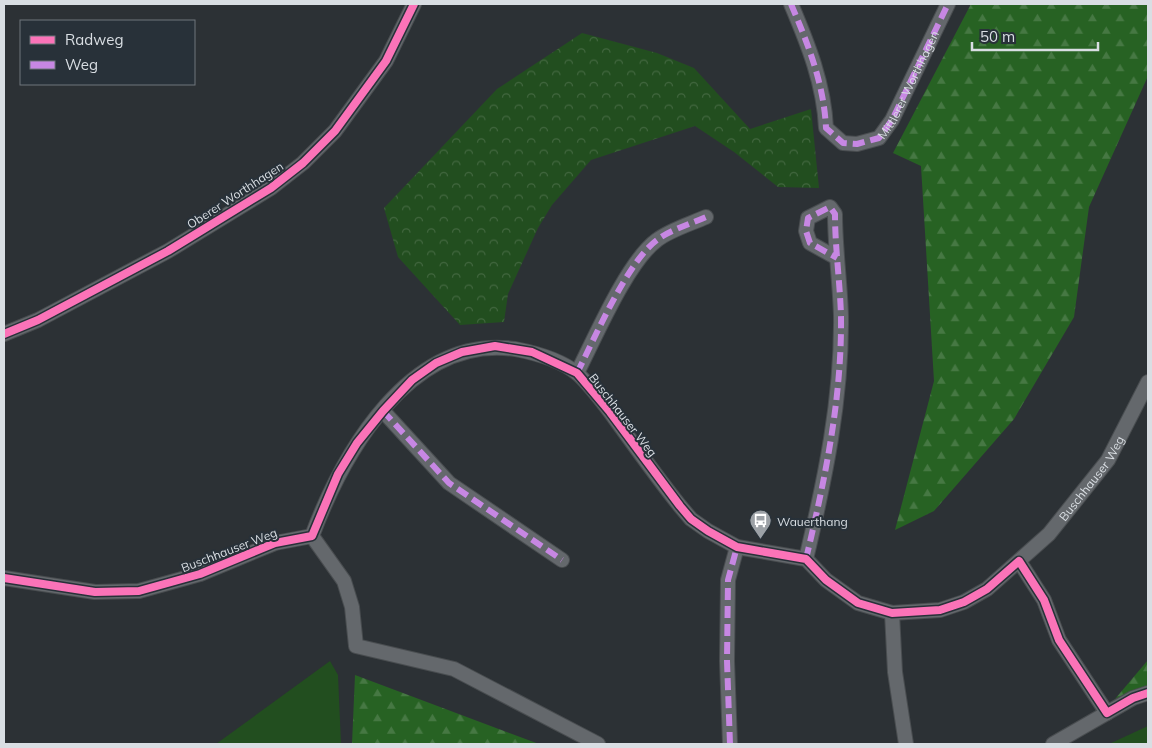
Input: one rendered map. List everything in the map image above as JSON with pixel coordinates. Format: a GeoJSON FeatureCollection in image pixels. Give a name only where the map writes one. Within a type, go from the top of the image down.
{"type":"FeatureCollection","features":[{"type":"Feature","properties":{"kind":"street","name":"Oberer Worthhagen"},"geometry":{"type":"LineString","coordinates":[[4,334],[38,320],[168,250],[271,188],[304,163],[335,130],[386,61],[414,4]]}},
{"type":"Feature","properties":{"kind":"street","name":"Mittlerer Worthhagen"},"geometry":{"type":"LineString","coordinates":[[791,4],[818,76],[825,109],[826,128],[843,142],[857,144],[879,138],[892,120],[948,4]]}},
{"type":"Feature","properties":{"kind":"street","name":"Buschhauser Weg"},"geometry":{"type":"LineString","coordinates":[[577,374],[632,269],[644,251],[658,238],[706,217]]}},
{"type":"Feature","properties":{"kind":"street"},"geometry":{"type":"LineString","coordinates":[[806,560],[827,469],[834,417],[841,316],[837,258]]}},
{"type":"Feature","properties":{"kind":"street","name":"Buschhauser Weg"},"geometry":{"type":"LineString","coordinates":[[4,578],[94,592],[139,591],[200,574],[275,543],[312,536],[338,474],[357,443],[412,380],[436,363],[462,352],[495,346],[532,352],[577,374],[610,412],[652,470],[691,519],[738,547],[806,560],[826,580],[858,604],[892,612],[940,610],[964,602],[987,589],[1049,534],[1108,460],[1148,382]]}},
{"type":"Feature","properties":{"kind":"street"},"geometry":{"type":"LineString","coordinates":[[383,411],[449,483],[562,560]]}},
{"type":"Feature","properties":{"kind":"street"},"geometry":{"type":"LineString","coordinates":[[312,536],[344,581],[352,607],[356,646],[454,669],[598,744]]}},
{"type":"Feature","properties":{"kind":"street"},"geometry":{"type":"LineString","coordinates":[[730,744],[727,660],[728,580],[738,547]]}},
{"type":"Feature","properties":{"kind":"street"},"geometry":{"type":"LineString","coordinates":[[1019,561],[1044,600],[1059,640],[1107,713]]}},
{"type":"Feature","properties":{"kind":"street"},"geometry":{"type":"LineString","coordinates":[[892,612],[895,672],[906,744]]}},
{"type":"Feature","properties":{"kind":"street"},"geometry":{"type":"LineString","coordinates":[[1053,744],[1133,698],[1148,693]]}},
{"type":"Feature","properties":{"kind":"green space"},"geometry":{"type":"Polygon","coordinates":[[[971,4],[1148,4],[1148,76],[1089,207],[1074,317],[1014,419],[934,511],[895,530],[934,381],[921,166],[893,153],[971,4]]]}},
{"type":"Feature","properties":{"kind":"green space"},"geometry":{"type":"Polygon","coordinates":[[[582,33],[657,53],[694,68],[750,129],[811,109],[819,188],[778,187],[734,152],[695,126],[591,160],[552,205],[538,228],[508,294],[504,322],[460,325],[398,257],[384,208],[497,89],[582,33]]]}},
{"type":"Feature","properties":{"kind":"green space"},"geometry":{"type":"Polygon","coordinates":[[[1148,660],[1148,686],[1115,699],[1148,660]]]}},
{"type":"Feature","properties":{"kind":"green space"},"geometry":{"type":"Polygon","coordinates":[[[330,661],[338,675],[341,744],[216,744],[330,661]]]}},
{"type":"Feature","properties":{"kind":"green space"},"geometry":{"type":"Polygon","coordinates":[[[355,675],[539,744],[352,744],[355,675]]]}},
{"type":"Feature","properties":{"kind":"green space"},"geometry":{"type":"Polygon","coordinates":[[[1148,726],[1148,744],[1109,744],[1148,726]]]}},
{"type":"Feature","properties":{"kind":"marked path"},"geometry":{"type":"LineString","coordinates":[[791,4],[819,80],[826,128],[843,143],[857,144],[879,138],[892,120],[948,4]]}},
{"type":"Feature","properties":{"kind":"marked path"},"geometry":{"type":"LineString","coordinates":[[806,559],[826,469],[839,378],[841,316],[835,214],[830,207],[808,218],[806,231],[810,243],[837,258]]}},
{"type":"Feature","properties":{"kind":"marked path"},"geometry":{"type":"LineString","coordinates":[[577,373],[612,302],[634,265],[657,240],[680,227],[706,217]]}},
{"type":"Feature","properties":{"kind":"marked path"},"geometry":{"type":"LineString","coordinates":[[383,411],[449,483],[562,560]]}},
{"type":"Feature","properties":{"kind":"marked path"},"geometry":{"type":"LineString","coordinates":[[730,744],[727,661],[728,580],[737,547]]}},
{"type":"Feature","properties":{"kind":"cycle path"},"geometry":{"type":"LineString","coordinates":[[4,334],[38,320],[168,251],[271,188],[303,163],[335,131],[386,61],[414,4]]}},
{"type":"Feature","properties":{"kind":"cycle path"},"geometry":{"type":"LineString","coordinates":[[4,578],[95,592],[139,591],[200,574],[275,543],[312,536],[338,474],[357,443],[412,380],[436,363],[462,352],[495,346],[532,352],[577,373],[610,412],[691,519],[737,547],[806,559],[826,580],[858,603],[892,613],[940,610],[964,602],[987,589],[1019,561],[1044,600],[1059,640],[1107,713],[1133,698],[1148,693]]}},
{"type":"Feature","properties":{"kind":"place","name":"Wauerthang"},"geometry":{"type":"Point","coordinates":[761,540]}}]}
